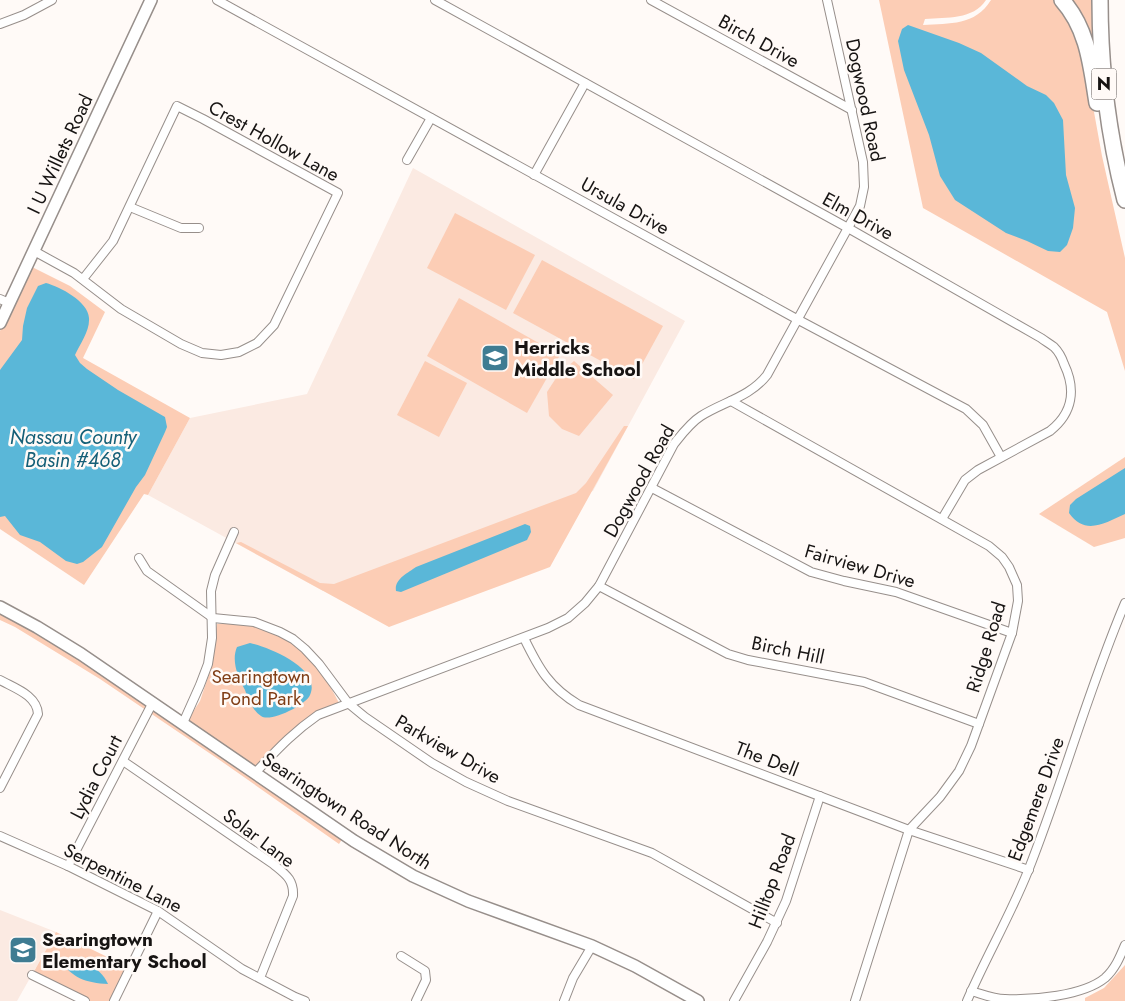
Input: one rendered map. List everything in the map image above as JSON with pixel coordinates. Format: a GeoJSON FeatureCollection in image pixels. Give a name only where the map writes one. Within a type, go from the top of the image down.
{"type":"FeatureCollection","features":[{"type":"Feature","properties":{"kind":"highway"},"geometry":{"type":"LineString","coordinates":[[1062,0],[1076,18],[1084,37],[1100,124],[1117,168]]}},
{"type":"Feature","properties":{"kind":"highway","name":"N"},"geometry":{"type":"LineString","coordinates":[[1100,0],[1103,76],[1117,168],[1125,200]]}},
{"type":"Feature","properties":{"kind":"main road","name":"I U Willets Road"},"geometry":{"type":"LineString","coordinates":[[0,323],[5,301],[34,251],[151,0]]}},
{"type":"Feature","properties":{"kind":"main road","name":"Searingtown Road North"},"geometry":{"type":"LineString","coordinates":[[0,607],[48,633],[153,702],[354,841],[413,876],[468,901],[592,946],[635,966],[698,1001]]}},
{"type":"Feature","properties":{"kind":"street"},"geometry":{"type":"LineString","coordinates":[[0,24],[24,15],[52,0]]}},
{"type":"Feature","properties":{"kind":"street","name":"Ursula Drive"},"geometry":{"type":"LineString","coordinates":[[217,0],[798,320],[966,409],[983,425],[1000,457]]}},
{"type":"Feature","properties":{"kind":"street","name":"Elm Drive"},"geometry":{"type":"LineString","coordinates":[[435,0],[848,228],[1041,338],[1054,348],[1061,356],[1070,375],[1072,387],[1071,402],[1067,413],[1057,426],[1050,431],[1000,457],[965,480],[942,519]]}},
{"type":"Feature","properties":{"kind":"street","name":"Birch Drive"},"geometry":{"type":"LineString","coordinates":[[651,0],[852,110]]}},
{"type":"Feature","properties":{"kind":"street","name":"Dogwood Road"},"geometry":{"type":"LineString","coordinates":[[255,773],[298,728],[318,715],[524,638],[568,618],[586,603],[600,586],[674,444],[690,424],[701,416],[755,388],[765,378],[860,206],[865,176],[864,162],[828,0]]}},
{"type":"Feature","properties":{"kind":"street"},"geometry":{"type":"LineString","coordinates":[[534,175],[584,83]]}},
{"type":"Feature","properties":{"kind":"street","name":"Crest Hollow Lane"},"geometry":{"type":"LineString","coordinates":[[34,251],[83,279],[121,309],[181,344],[202,353],[221,355],[239,352],[257,343],[274,325],[338,193],[177,106],[114,241],[83,279]]}},
{"type":"Feature","properties":{"kind":"street"},"geometry":{"type":"LineString","coordinates":[[407,160],[430,118]]}},
{"type":"Feature","properties":{"kind":"street"},"geometry":{"type":"LineString","coordinates":[[130,207],[181,228],[199,228]]}},
{"type":"Feature","properties":{"kind":"street","name":"Ridge Road"},"geometry":{"type":"LineString","coordinates":[[731,401],[989,546],[1002,557],[1017,585],[1018,600],[1012,633],[971,746],[958,771],[940,797],[909,830],[855,1001]]}},
{"type":"Feature","properties":{"kind":"street","name":"Fairview Drive"},"geometry":{"type":"LineString","coordinates":[[652,488],[811,572],[896,592],[1012,633]]}},
{"type":"Feature","properties":{"kind":"street"},"geometry":{"type":"LineString","coordinates":[[183,723],[208,664],[213,618],[211,591],[215,575],[234,532]]}},
{"type":"Feature","properties":{"kind":"street"},"geometry":{"type":"LineString","coordinates":[[139,558],[147,570],[213,618]]}},
{"type":"Feature","properties":{"kind":"street","name":"Birch Hill"},"geometry":{"type":"LineString","coordinates":[[600,586],[728,654],[748,660],[864,682],[979,724]]}},
{"type":"Feature","properties":{"kind":"street","name":"Edgemere Drive"},"geometry":{"type":"LineString","coordinates":[[966,1001],[987,957],[1011,914],[1029,870],[1125,603]]}},
{"type":"Feature","properties":{"kind":"street","name":"Parkview Drive"},"geometry":{"type":"LineString","coordinates":[[213,618],[254,622],[293,639],[319,664],[348,703],[365,717],[432,763],[466,782],[508,801],[652,853],[777,922]]}},
{"type":"Feature","properties":{"kind":"street","name":"The Dell"},"geometry":{"type":"LineString","coordinates":[[524,638],[539,668],[550,683],[579,705],[909,830],[1029,870]]}},
{"type":"Feature","properties":{"kind":"street"},"geometry":{"type":"LineString","coordinates":[[0,680],[25,694],[38,707],[38,714],[0,787]]}},
{"type":"Feature","properties":{"kind":"street","name":"Lydia Court"},"geometry":{"type":"LineString","coordinates":[[68,866],[153,702]]}},
{"type":"Feature","properties":{"kind":"street","name":"Solar Lane"},"geometry":{"type":"LineString","coordinates":[[122,762],[288,876],[293,887],[293,896],[260,978]]}},
{"type":"Feature","properties":{"kind":"street","name":"Hilltop Road"},"geometry":{"type":"LineString","coordinates":[[734,1001],[777,922],[786,901],[820,796]]}},
{"type":"Feature","properties":{"kind":"street","name":"Serpentine Lane"},"geometry":{"type":"LineString","coordinates":[[0,836],[68,866],[158,911],[234,964],[305,1001]]}},
{"type":"Feature","properties":{"kind":"street"},"geometry":{"type":"LineString","coordinates":[[114,1001],[158,911]]}},
{"type":"Feature","properties":{"kind":"street"},"geometry":{"type":"LineString","coordinates":[[971,991],[1004,999],[1078,992],[1106,977],[1119,959],[1125,945]]}},
{"type":"Feature","properties":{"kind":"street"},"geometry":{"type":"LineString","coordinates":[[564,1001],[573,978],[592,946]]}},
{"type":"Feature","properties":{"kind":"street"},"geometry":{"type":"LineString","coordinates":[[401,956],[423,968],[427,975],[424,986],[416,1001]]}},
{"type":"Feature","properties":{"kind":"street"},"geometry":{"type":"LineString","coordinates":[[32,974],[76,999],[85,1001]]}},
{"type":"Feature","properties":{"kind":"shaded area","name":"Herricks Middle School"},"geometry":{"type":"Polygon","coordinates":[[[413,168],[685,321],[593,491],[323,591],[148,495],[190,418],[307,394],[413,168]]]}},
{"type":"Feature","properties":{"kind":"shaded area","name":"Searingtown Elementary School"},"geometry":{"type":"Polygon","coordinates":[[[0,910],[56,932],[17,1001],[0,1001],[0,910]]]}},
{"type":"Feature","properties":{"kind":"green space"},"geometry":{"type":"Polygon","coordinates":[[[879,0],[986,0],[981,6],[967,14],[925,19],[923,25],[961,22],[970,19],[985,8],[991,0],[1056,0],[1085,52],[1102,156],[1125,258],[1125,371],[1107,312],[923,208],[879,0]]]}},
{"type":"Feature","properties":{"kind":"green space"},"geometry":{"type":"Polygon","coordinates":[[[1069,0],[1093,0],[1095,39],[1090,40],[1069,0]]]}},
{"type":"Feature","properties":{"kind":"green space"},"geometry":{"type":"Polygon","coordinates":[[[455,213],[535,255],[506,310],[427,268],[455,213]]]}},
{"type":"Feature","properties":{"kind":"green space"},"geometry":{"type":"Polygon","coordinates":[[[542,260],[663,326],[634,379],[513,313],[542,260]]]}},
{"type":"Feature","properties":{"kind":"green space","name":"Nassau County Basin #468"},"geometry":{"type":"Polygon","coordinates":[[[32,267],[70,286],[105,312],[83,358],[190,418],[148,495],[144,494],[84,585],[0,529],[0,331],[32,267]]]}},
{"type":"Feature","properties":{"kind":"green space"},"geometry":{"type":"Polygon","coordinates":[[[459,298],[560,355],[527,413],[427,356],[459,298]]]}},
{"type":"Feature","properties":{"kind":"green space"},"geometry":{"type":"Polygon","coordinates":[[[425,361],[467,383],[439,437],[397,415],[425,361]]]}},
{"type":"Feature","properties":{"kind":"green space"},"geometry":{"type":"Polygon","coordinates":[[[574,361],[613,395],[579,436],[562,429],[549,416],[547,392],[558,375],[574,361]]]}},
{"type":"Feature","properties":{"kind":"green space"},"geometry":{"type":"Polygon","coordinates":[[[624,426],[628,426],[550,567],[389,627],[236,543],[241,542],[320,583],[334,584],[576,493],[586,483],[624,426]]]}},
{"type":"Feature","properties":{"kind":"green space"},"geometry":{"type":"Polygon","coordinates":[[[1125,457],[1125,538],[1094,547],[1039,514],[1125,457]]]}},
{"type":"Feature","properties":{"kind":"green space","name":"Searingtown Pond Park"},"geometry":{"type":"Polygon","coordinates":[[[0,607],[185,724],[200,701],[209,674],[217,624],[257,626],[294,644],[312,660],[339,703],[320,710],[255,772],[346,833],[339,844],[100,679],[15,627],[0,620],[0,607]]]}},
{"type":"Feature","properties":{"kind":"green space"},"geometry":{"type":"Polygon","coordinates":[[[56,932],[130,968],[114,1001],[85,1001],[32,975],[56,932]]]}},
{"type":"Feature","properties":{"kind":"green space"},"geometry":{"type":"Polygon","coordinates":[[[1125,965],[1125,1001],[1085,1001],[1085,998],[1104,988],[1125,965]]]}},
{"type":"Feature","properties":{"kind":"water"},"geometry":{"type":"Polygon","coordinates":[[[908,25],[981,53],[1027,86],[1046,95],[1054,103],[1063,120],[1066,175],[1075,208],[1073,228],[1067,245],[1060,252],[1048,251],[1006,233],[955,200],[940,176],[929,135],[904,70],[898,41],[902,29],[908,25]]]}},
{"type":"Feature","properties":{"kind":"water","name":"Nassau County Basin #468"},"geometry":{"type":"Polygon","coordinates":[[[46,283],[72,296],[84,306],[87,312],[89,318],[88,328],[75,355],[80,363],[118,390],[165,417],[167,427],[145,475],[136,487],[102,547],[83,562],[77,564],[66,561],[40,542],[20,535],[5,516],[0,517],[0,370],[22,340],[27,308],[38,286],[46,283]]]}},
{"type":"Feature","properties":{"kind":"water"},"geometry":{"type":"Polygon","coordinates":[[[1125,468],[1125,514],[1096,526],[1088,526],[1075,520],[1069,513],[1070,505],[1076,499],[1125,468]]]}},
{"type":"Feature","properties":{"kind":"water"},"geometry":{"type":"Polygon","coordinates":[[[525,524],[530,526],[531,532],[527,540],[401,592],[396,591],[399,580],[416,567],[525,524]]]}},
{"type":"Feature","properties":{"kind":"water"},"geometry":{"type":"Polygon","coordinates":[[[250,643],[280,654],[301,668],[308,676],[312,685],[307,699],[295,708],[279,715],[266,718],[258,714],[249,701],[235,663],[237,647],[250,643]]]}},
{"type":"Feature","properties":{"kind":"water"},"geometry":{"type":"Polygon","coordinates":[[[60,960],[75,961],[94,968],[100,972],[108,984],[86,981],[80,978],[69,971],[60,960]]]}},
{"type":"Feature","properties":{"kind":"place","name":"Herricks Middle School"},"geometry":{"type":"Point","coordinates":[495,358]}},
{"type":"Feature","properties":{"kind":"place","name":"Searingtown Elementary School"},"geometry":{"type":"Point","coordinates":[23,950]}}]}
